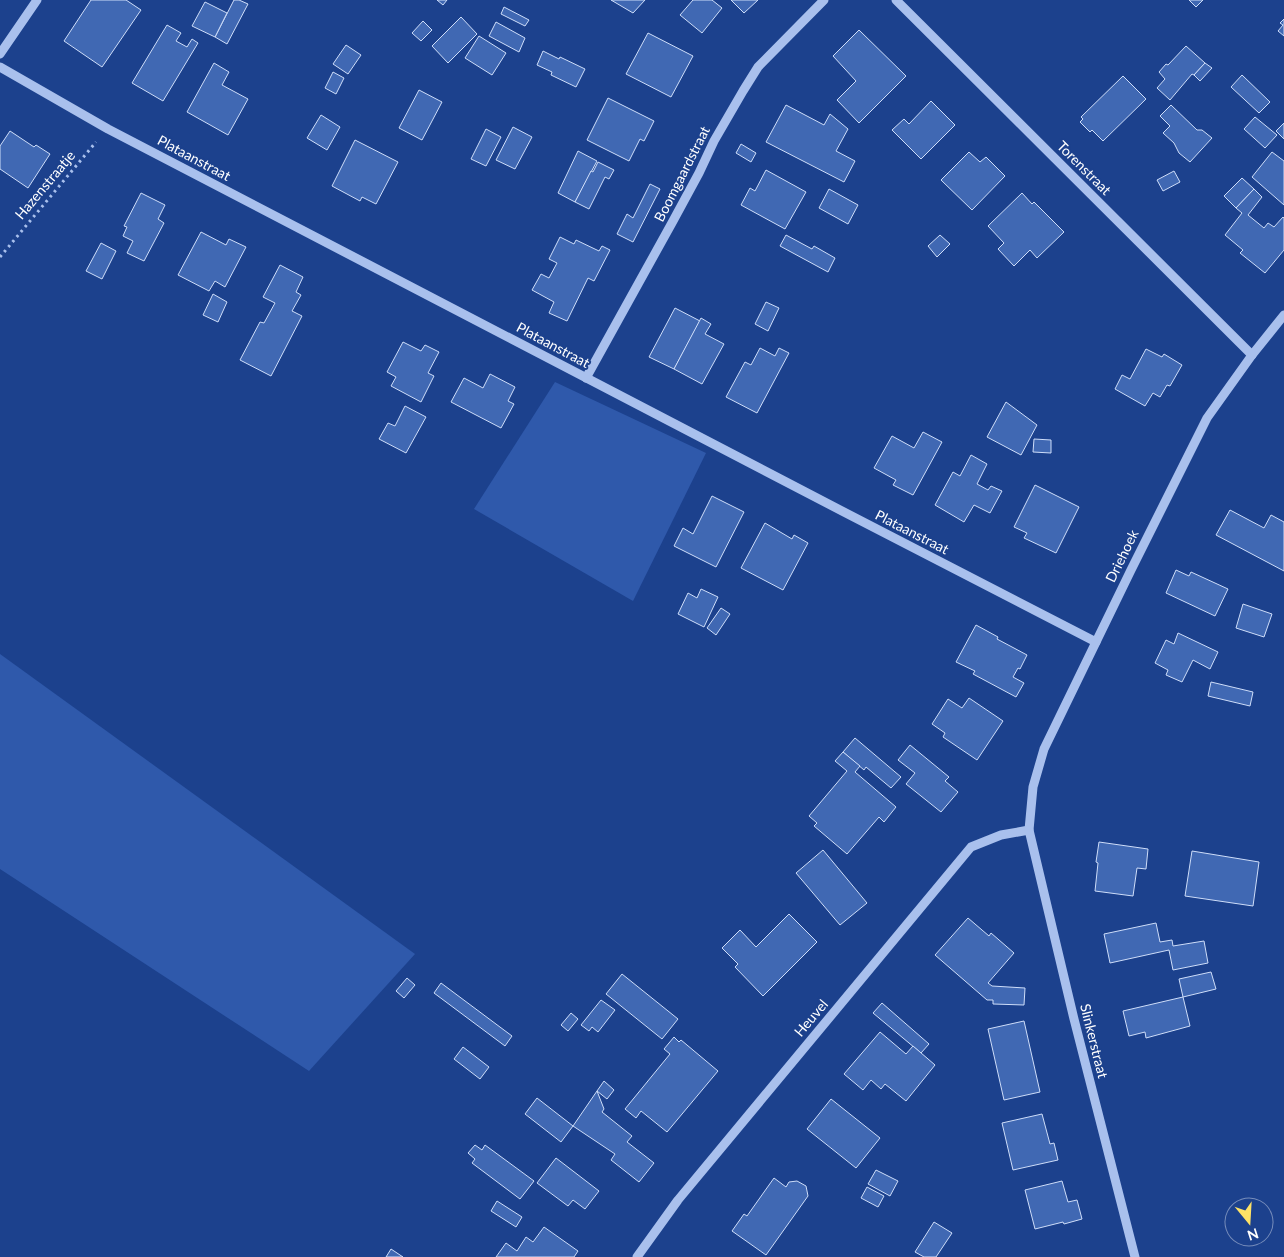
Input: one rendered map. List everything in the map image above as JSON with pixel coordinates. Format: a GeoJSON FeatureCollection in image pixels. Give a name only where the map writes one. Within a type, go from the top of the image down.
{"type":"FeatureCollection","features":[{"type":"Feature","properties":{"kind":"street"},"geometry":{"type":"LineString","coordinates":[[0,54],[37,0]]}},
{"type":"Feature","properties":{"kind":"street","name":"Boomgaardstraat"},"geometry":{"type":"LineString","coordinates":[[586,378],[699,173],[714,141],[758,67],[824,0]]}},
{"type":"Feature","properties":{"kind":"street","name":"Torenstraat"},"geometry":{"type":"LineString","coordinates":[[896,0],[1252,355]]}},
{"type":"Feature","properties":{"kind":"street","name":"Plataanstraat"},"geometry":{"type":"LineString","coordinates":[[0,67],[108,129],[1096,642]]}},
{"type":"Feature","properties":{"kind":"street","name":"Driehoek"},"geometry":{"type":"LineString","coordinates":[[1030,830],[1033,788],[1044,749],[1096,642],[1207,418],[1252,355],[1284,315]]}},
{"type":"Feature","properties":{"kind":"street","name":"Heuvel"},"geometry":{"type":"LineString","coordinates":[[637,1257],[678,1200],[971,847],[1000,835],[1030,830]]}},
{"type":"Feature","properties":{"kind":"street","name":"Slinkerstraat"},"geometry":{"type":"LineString","coordinates":[[1030,830],[1074,1019],[1135,1257]]}},
{"type":"Feature","properties":{"kind":"path","name":"Hazenstraatje"},"geometry":{"type":"LineString","coordinates":[[0,257],[108,129]]}},
{"type":"Feature","properties":{"kind":"shaded area"},"geometry":{"type":"Polygon","coordinates":[[[555,382],[706,453],[633,601],[474,509],[555,382]]]}},
{"type":"Feature","properties":{"kind":"shaded area"},"geometry":{"type":"Polygon","coordinates":[[[0,654],[415,954],[309,1071],[0,869],[0,654]]]}},
{"type":"Feature","properties":{"kind":"building"},"geometry":{"type":"Polygon","coordinates":[[[91,0],[126,0],[141,10],[102,67],[64,41],[91,0]]]}},
{"type":"Feature","properties":{"kind":"building"},"geometry":{"type":"Polygon","coordinates":[[[234,0],[248,4],[227,44],[215,37],[234,0]]]}},
{"type":"Feature","properties":{"kind":"building"},"geometry":{"type":"Polygon","coordinates":[[[437,0],[447,0],[443,5],[437,0]]]}},
{"type":"Feature","properties":{"kind":"building"},"geometry":{"type":"Polygon","coordinates":[[[611,0],[645,0],[633,13],[611,0]]]}},
{"type":"Feature","properties":{"kind":"building"},"geometry":{"type":"Polygon","coordinates":[[[693,0],[712,0],[722,8],[702,33],[680,15],[693,0]]]}},
{"type":"Feature","properties":{"kind":"building"},"geometry":{"type":"Polygon","coordinates":[[[731,0],[758,0],[744,13],[731,0]]]}},
{"type":"Feature","properties":{"kind":"building"},"geometry":{"type":"Polygon","coordinates":[[[1189,0],[1203,0],[1196,7],[1189,0]]]}},
{"type":"Feature","properties":{"kind":"building"},"geometry":{"type":"Polygon","coordinates":[[[205,2],[227,13],[215,37],[192,26],[205,2]]]}},
{"type":"Feature","properties":{"kind":"building"},"geometry":{"type":"Polygon","coordinates":[[[504,7],[529,20],[525,26],[501,14],[504,7]]]}},
{"type":"Feature","properties":{"kind":"building"},"geometry":{"type":"Polygon","coordinates":[[[461,17],[477,34],[448,63],[432,46],[461,17]]]}},
{"type":"Feature","properties":{"kind":"building"},"geometry":{"type":"Polygon","coordinates":[[[1284,19],[1284,36],[1278,31],[1283,25],[1280,23],[1284,19]]]}},
{"type":"Feature","properties":{"kind":"building"},"geometry":{"type":"Polygon","coordinates":[[[423,21],[432,30],[421,41],[412,33],[423,21]]]}},
{"type":"Feature","properties":{"kind":"building"},"geometry":{"type":"Polygon","coordinates":[[[496,22],[525,38],[519,52],[489,36],[496,22]]]}},
{"type":"Feature","properties":{"kind":"building"},"geometry":{"type":"Polygon","coordinates":[[[167,25],[181,33],[176,41],[187,47],[192,39],[198,43],[163,101],[132,83],[167,25]]]}},
{"type":"Feature","properties":{"kind":"building"},"geometry":{"type":"Polygon","coordinates":[[[859,30],[906,76],[859,123],[837,100],[856,81],[833,56],[859,30]]]}},
{"type":"Feature","properties":{"kind":"building"},"geometry":{"type":"Polygon","coordinates":[[[648,33],[693,56],[671,97],[626,74],[648,33]]]}},
{"type":"Feature","properties":{"kind":"building"},"geometry":{"type":"Polygon","coordinates":[[[479,36],[506,53],[492,75],[465,58],[479,36]]]}},
{"type":"Feature","properties":{"kind":"building"},"geometry":{"type":"Polygon","coordinates":[[[346,45],[361,55],[348,74],[333,64],[346,45]]]}},
{"type":"Feature","properties":{"kind":"building"},"geometry":{"type":"Polygon","coordinates":[[[1186,46],[1205,63],[1194,75],[1192,74],[1170,100],[1157,88],[1165,79],[1159,72],[1186,46]]]}},
{"type":"Feature","properties":{"kind":"building"},"geometry":{"type":"Polygon","coordinates":[[[543,51],[585,69],[576,87],[551,75],[552,72],[537,65],[543,51]]]}},
{"type":"Feature","properties":{"kind":"building"},"geometry":{"type":"Polygon","coordinates":[[[214,63],[229,72],[222,85],[248,99],[228,135],[187,112],[214,63]]]}},
{"type":"Feature","properties":{"kind":"building"},"geometry":{"type":"Polygon","coordinates":[[[1205,63],[1212,68],[1200,81],[1194,75],[1205,63]]]}},
{"type":"Feature","properties":{"kind":"building"},"geometry":{"type":"Polygon","coordinates":[[[333,72],[344,78],[336,94],[325,88],[333,72]]]}},
{"type":"Feature","properties":{"kind":"building"},"geometry":{"type":"Polygon","coordinates":[[[1242,75],[1270,102],[1259,113],[1231,87],[1242,75]]]}},
{"type":"Feature","properties":{"kind":"building"},"geometry":{"type":"Polygon","coordinates":[[[1123,76],[1146,99],[1103,141],[1080,122],[1083,119],[1081,117],[1123,76]]]}},
{"type":"Feature","properties":{"kind":"building"},"geometry":{"type":"Polygon","coordinates":[[[419,90],[442,102],[422,140],[399,128],[419,90]]]}},
{"type":"Feature","properties":{"kind":"building"},"geometry":{"type":"Polygon","coordinates":[[[608,98],[654,121],[644,141],[640,139],[629,161],[587,140],[608,98]]]}},
{"type":"Feature","properties":{"kind":"building"},"geometry":{"type":"Polygon","coordinates":[[[931,101],[955,125],[921,159],[892,130],[904,119],[909,124],[931,101]]]}},
{"type":"Feature","properties":{"kind":"building"},"geometry":{"type":"Polygon","coordinates":[[[786,105],[824,125],[830,114],[848,129],[836,151],[855,161],[844,182],[766,142],[786,105]]]}},
{"type":"Feature","properties":{"kind":"building"},"geometry":{"type":"Polygon","coordinates":[[[1171,105],[1197,130],[1202,130],[1212,138],[1190,162],[1179,153],[1174,143],[1163,133],[1170,126],[1160,116],[1171,105]]]}},
{"type":"Feature","properties":{"kind":"building"},"geometry":{"type":"Polygon","coordinates":[[[321,115],[340,127],[327,150],[307,138],[321,115]]]}},
{"type":"Feature","properties":{"kind":"building"},"geometry":{"type":"Polygon","coordinates":[[[1255,117],[1277,135],[1265,148],[1244,129],[1255,117]]]}},
{"type":"Feature","properties":{"kind":"building"},"geometry":{"type":"Polygon","coordinates":[[[1284,123],[1284,139],[1276,131],[1284,123]]]}},
{"type":"Feature","properties":{"kind":"building"},"geometry":{"type":"Polygon","coordinates":[[[513,127],[532,137],[515,169],[496,160],[513,127]]]}},
{"type":"Feature","properties":{"kind":"building"},"geometry":{"type":"Polygon","coordinates":[[[486,129],[501,137],[486,166],[471,159],[486,129]]]}},
{"type":"Feature","properties":{"kind":"building"},"geometry":{"type":"Polygon","coordinates":[[[10,131],[34,147],[36,145],[50,154],[28,188],[0,169],[0,146],[10,131]]]}},
{"type":"Feature","properties":{"kind":"building"},"geometry":{"type":"Polygon","coordinates":[[[355,140],[398,162],[376,204],[362,197],[360,201],[332,186],[355,140]]]}},
{"type":"Feature","properties":{"kind":"building"},"geometry":{"type":"Polygon","coordinates":[[[741,144],[756,153],[751,162],[736,153],[741,144]]]}},
{"type":"Feature","properties":{"kind":"building"},"geometry":{"type":"Polygon","coordinates":[[[578,151],[597,161],[575,202],[558,193],[578,151]]]}},
{"type":"Feature","properties":{"kind":"building"},"geometry":{"type":"Polygon","coordinates":[[[969,152],[980,162],[986,157],[1005,176],[972,210],[941,180],[969,152]]]}},
{"type":"Feature","properties":{"kind":"building"},"geometry":{"type":"Polygon","coordinates":[[[1272,152],[1284,161],[1284,205],[1252,177],[1272,152]]]}},
{"type":"Feature","properties":{"kind":"building"},"geometry":{"type":"Polygon","coordinates":[[[598,162],[614,170],[609,179],[605,177],[589,209],[575,202],[591,171],[593,172],[598,162]]]}},
{"type":"Feature","properties":{"kind":"building"},"geometry":{"type":"Polygon","coordinates":[[[766,170],[806,192],[785,229],[741,205],[750,188],[755,191],[766,170]]]}},
{"type":"Feature","properties":{"kind":"building"},"geometry":{"type":"Polygon","coordinates":[[[1174,171],[1180,182],[1163,191],[1157,180],[1174,171]]]}},
{"type":"Feature","properties":{"kind":"building"},"geometry":{"type":"Polygon","coordinates":[[[1242,178],[1254,189],[1236,208],[1224,196],[1242,178]]]}},
{"type":"Feature","properties":{"kind":"building"},"geometry":{"type":"Polygon","coordinates":[[[650,184],[660,189],[633,242],[617,234],[627,214],[633,218],[650,184]]]}},
{"type":"Feature","properties":{"kind":"building"},"geometry":{"type":"Polygon","coordinates":[[[829,189],[858,205],[848,224],[819,208],[829,189]]]}},
{"type":"Feature","properties":{"kind":"building"},"geometry":{"type":"Polygon","coordinates":[[[1254,189],[1262,197],[1248,215],[1264,228],[1268,223],[1274,227],[1284,218],[1284,250],[1265,273],[1240,253],[1243,250],[1225,235],[1242,213],[1236,208],[1254,189]]]}},
{"type":"Feature","properties":{"kind":"building"},"geometry":{"type":"Polygon","coordinates":[[[141,193],[165,205],[158,219],[164,223],[144,261],[127,253],[133,241],[123,236],[127,227],[124,226],[141,193]]]}},
{"type":"Feature","properties":{"kind":"building"},"geometry":{"type":"Polygon","coordinates":[[[1022,193],[1032,204],[1034,202],[1064,232],[1037,258],[1030,250],[1014,266],[998,249],[1004,243],[988,226],[1022,193]]]}},
{"type":"Feature","properties":{"kind":"building"},"geometry":{"type":"Polygon","coordinates":[[[201,232],[226,245],[229,239],[246,247],[225,287],[215,281],[209,291],[178,275],[201,232]]]}},
{"type":"Feature","properties":{"kind":"building"},"geometry":{"type":"Polygon","coordinates":[[[786,235],[812,249],[814,246],[835,258],[828,272],[780,246],[786,235]]]}},
{"type":"Feature","properties":{"kind":"building"},"geometry":{"type":"Polygon","coordinates":[[[940,235],[950,244],[937,257],[928,246],[940,235]]]}},
{"type":"Feature","properties":{"kind":"building"},"geometry":{"type":"Polygon","coordinates":[[[560,237],[574,244],[576,240],[599,251],[602,246],[610,250],[594,281],[588,278],[567,321],[549,313],[554,302],[532,290],[541,274],[549,278],[557,263],[549,259],[560,237]]]}},
{"type":"Feature","properties":{"kind":"building"},"geometry":{"type":"Polygon","coordinates":[[[101,243],[116,251],[102,279],[86,271],[101,243]]]}},
{"type":"Feature","properties":{"kind":"building"},"geometry":{"type":"Polygon","coordinates":[[[280,265],[303,277],[296,292],[301,295],[292,311],[302,316],[271,376],[240,360],[260,322],[264,323],[275,303],[263,297],[280,265]]]}},
{"type":"Feature","properties":{"kind":"building"},"geometry":{"type":"Polygon","coordinates":[[[213,294],[227,302],[218,322],[203,315],[213,294]]]}},
{"type":"Feature","properties":{"kind":"building"},"geometry":{"type":"Polygon","coordinates":[[[766,302],[779,308],[768,331],[755,324],[766,302]]]}},
{"type":"Feature","properties":{"kind":"building"},"geometry":{"type":"Polygon","coordinates":[[[675,308],[700,321],[674,369],[649,357],[675,308]]]}},
{"type":"Feature","properties":{"kind":"building"},"geometry":{"type":"Polygon","coordinates":[[[701,318],[711,324],[705,334],[724,344],[702,384],[674,369],[701,318]]]}},
{"type":"Feature","properties":{"kind":"building"},"geometry":{"type":"Polygon","coordinates":[[[403,342],[421,351],[425,345],[439,352],[428,373],[434,376],[421,402],[391,386],[396,377],[387,372],[403,342]]]}},
{"type":"Feature","properties":{"kind":"building"},"geometry":{"type":"Polygon","coordinates":[[[760,348],[775,356],[779,348],[789,353],[757,413],[726,397],[745,362],[751,365],[760,348]]]}},
{"type":"Feature","properties":{"kind":"building"},"geometry":{"type":"Polygon","coordinates":[[[1146,349],[1162,357],[1164,354],[1182,365],[1170,386],[1167,385],[1160,397],[1153,393],[1145,406],[1115,389],[1122,375],[1130,379],[1146,349]]]}},
{"type":"Feature","properties":{"kind":"building"},"geometry":{"type":"Polygon","coordinates":[[[490,374],[515,387],[508,401],[514,404],[501,428],[451,402],[464,378],[483,388],[490,374]]]}},
{"type":"Feature","properties":{"kind":"building"},"geometry":{"type":"Polygon","coordinates":[[[1006,402],[1037,425],[1021,455],[987,437],[1006,402]]]}},
{"type":"Feature","properties":{"kind":"building"},"geometry":{"type":"Polygon","coordinates":[[[405,406],[426,417],[406,453],[379,439],[388,423],[395,426],[405,406]]]}},
{"type":"Feature","properties":{"kind":"building"},"geometry":{"type":"Polygon","coordinates":[[[923,432],[942,442],[913,495],[893,485],[896,480],[874,468],[892,436],[914,448],[923,432]]]}},
{"type":"Feature","properties":{"kind":"building"},"geometry":{"type":"Polygon","coordinates":[[[1034,439],[1051,440],[1051,453],[1033,452],[1034,439]]]}},
{"type":"Feature","properties":{"kind":"building"},"geometry":{"type":"Polygon","coordinates":[[[971,455],[987,464],[977,484],[988,490],[991,486],[1002,491],[990,513],[974,505],[964,522],[935,505],[953,472],[960,476],[971,455]]]}},
{"type":"Feature","properties":{"kind":"building"},"geometry":{"type":"Polygon","coordinates":[[[1035,485],[1079,507],[1056,553],[1024,538],[1027,533],[1014,527],[1035,485]]]}},
{"type":"Feature","properties":{"kind":"building"},"geometry":{"type":"Polygon","coordinates":[[[712,496],[744,512],[716,567],[674,546],[683,528],[693,534],[712,496]]]}},
{"type":"Feature","properties":{"kind":"building"},"geometry":{"type":"Polygon","coordinates":[[[1230,510],[1264,528],[1271,515],[1284,522],[1284,571],[1216,535],[1230,510]]]}},
{"type":"Feature","properties":{"kind":"building"},"geometry":{"type":"Polygon","coordinates":[[[765,523],[792,539],[794,535],[808,543],[783,590],[741,568],[765,523]]]}},
{"type":"Feature","properties":{"kind":"building"},"geometry":{"type":"Polygon","coordinates":[[[1176,570],[1189,576],[1191,572],[1228,589],[1215,616],[1166,593],[1176,570]]]}},
{"type":"Feature","properties":{"kind":"building"},"geometry":{"type":"Polygon","coordinates":[[[701,589],[718,597],[704,627],[678,614],[688,593],[697,598],[701,589]]]}},
{"type":"Feature","properties":{"kind":"building"},"geometry":{"type":"Polygon","coordinates":[[[1243,604],[1272,614],[1264,637],[1236,628],[1243,604]]]}},
{"type":"Feature","properties":{"kind":"building"},"geometry":{"type":"Polygon","coordinates":[[[721,608],[730,614],[716,635],[707,628],[721,608]]]}},
{"type":"Feature","properties":{"kind":"building"},"geometry":{"type":"Polygon","coordinates":[[[976,625],[1027,655],[1020,669],[1018,668],[1013,677],[1024,683],[1016,697],[973,674],[975,671],[956,662],[976,625]]]}},
{"type":"Feature","properties":{"kind":"building"},"geometry":{"type":"Polygon","coordinates":[[[1178,633],[1218,652],[1210,669],[1193,660],[1182,682],[1166,675],[1168,670],[1155,663],[1166,640],[1174,644],[1178,633]]]}},
{"type":"Feature","properties":{"kind":"building"},"geometry":{"type":"Polygon","coordinates":[[[1211,682],[1253,692],[1250,706],[1208,696],[1211,682]]]}},
{"type":"Feature","properties":{"kind":"building"},"geometry":{"type":"Polygon","coordinates":[[[969,698],[1003,721],[977,760],[943,737],[945,733],[932,724],[948,699],[962,708],[969,698]]]}},
{"type":"Feature","properties":{"kind":"building"},"geometry":{"type":"Polygon","coordinates":[[[855,738],[901,777],[891,788],[866,767],[864,770],[843,752],[855,738]]]}},
{"type":"Feature","properties":{"kind":"building"},"geometry":{"type":"Polygon","coordinates":[[[910,745],[949,777],[945,781],[958,792],[941,812],[906,784],[915,773],[898,760],[910,745]]]}},
{"type":"Feature","properties":{"kind":"building"},"geometry":{"type":"Polygon","coordinates":[[[843,752],[860,766],[855,772],[896,807],[884,822],[879,817],[847,854],[814,826],[817,823],[809,816],[847,771],[835,761],[843,752]]]}},
{"type":"Feature","properties":{"kind":"building"},"geometry":{"type":"Polygon","coordinates":[[[1099,842],[1148,849],[1146,869],[1137,868],[1133,896],[1095,891],[1099,842]]]}},
{"type":"Feature","properties":{"kind":"building"},"geometry":{"type":"Polygon","coordinates":[[[823,850],[867,903],[840,925],[796,873],[823,850]]]}},
{"type":"Feature","properties":{"kind":"building"},"geometry":{"type":"Polygon","coordinates":[[[1192,851],[1259,862],[1253,906],[1185,896],[1192,851]]]}},
{"type":"Feature","properties":{"kind":"building"},"geometry":{"type":"Polygon","coordinates":[[[789,914],[817,942],[763,996],[735,967],[738,964],[722,948],[740,930],[756,947],[789,914]]]}},
{"type":"Feature","properties":{"kind":"building"},"geometry":{"type":"Polygon","coordinates":[[[968,918],[989,936],[991,933],[1014,953],[988,983],[992,986],[1025,988],[1024,1005],[993,1004],[993,1000],[987,1000],[935,955],[968,918]]]}},
{"type":"Feature","properties":{"kind":"building"},"geometry":{"type":"Polygon","coordinates":[[[1156,923],[1160,942],[1172,940],[1173,946],[1204,941],[1208,963],[1173,970],[1169,950],[1110,963],[1104,934],[1156,923]]]}},
{"type":"Feature","properties":{"kind":"building"},"geometry":{"type":"Polygon","coordinates":[[[1211,972],[1216,989],[1183,997],[1179,979],[1211,972]]]}},
{"type":"Feature","properties":{"kind":"building"},"geometry":{"type":"Polygon","coordinates":[[[622,974],[678,1019],[662,1039],[606,994],[622,974]]]}},
{"type":"Feature","properties":{"kind":"building"},"geometry":{"type":"Polygon","coordinates":[[[407,978],[415,985],[404,998],[396,991],[407,978]]]}},
{"type":"Feature","properties":{"kind":"building"},"geometry":{"type":"Polygon","coordinates":[[[441,983],[512,1036],[505,1046],[434,993],[441,983]]]}},
{"type":"Feature","properties":{"kind":"building"},"geometry":{"type":"Polygon","coordinates":[[[1183,997],[1190,1026],[1146,1038],[1145,1032],[1129,1036],[1123,1011],[1183,997]]]}},
{"type":"Feature","properties":{"kind":"building"},"geometry":{"type":"Polygon","coordinates":[[[601,1000],[615,1010],[598,1032],[592,1027],[589,1031],[581,1025],[601,1000]]]}},
{"type":"Feature","properties":{"kind":"building"},"geometry":{"type":"Polygon","coordinates":[[[882,1003],[929,1044],[921,1053],[873,1013],[882,1003]]]}},
{"type":"Feature","properties":{"kind":"building"},"geometry":{"type":"Polygon","coordinates":[[[571,1013],[578,1019],[568,1031],[561,1025],[571,1013]]]}},
{"type":"Feature","properties":{"kind":"building"},"geometry":{"type":"Polygon","coordinates":[[[1024,1021],[1040,1092],[1004,1100],[988,1029],[1024,1021]]]}},
{"type":"Feature","properties":{"kind":"building"},"geometry":{"type":"Polygon","coordinates":[[[880,1032],[906,1054],[913,1046],[935,1065],[906,1101],[885,1084],[881,1089],[871,1080],[863,1090],[844,1074],[880,1032]]]}},
{"type":"Feature","properties":{"kind":"building"},"geometry":{"type":"Polygon","coordinates":[[[674,1037],[679,1042],[681,1040],[718,1071],[667,1132],[641,1111],[636,1118],[625,1109],[670,1054],[664,1049],[674,1037]]]}},
{"type":"Feature","properties":{"kind":"building"},"geometry":{"type":"Polygon","coordinates":[[[463,1047],[489,1067],[480,1079],[454,1059],[463,1047]]]}},
{"type":"Feature","properties":{"kind":"building"},"geometry":{"type":"Polygon","coordinates":[[[604,1081],[614,1090],[607,1099],[597,1091],[604,1081]]]}},
{"type":"Feature","properties":{"kind":"building"},"geometry":{"type":"Polygon","coordinates":[[[597,1091],[604,1109],[602,1112],[632,1136],[627,1142],[654,1163],[639,1182],[611,1160],[615,1154],[573,1126],[597,1091]]]}},
{"type":"Feature","properties":{"kind":"building"},"geometry":{"type":"Polygon","coordinates":[[[537,1098],[573,1126],[561,1142],[525,1114],[537,1098]]]}},
{"type":"Feature","properties":{"kind":"building"},"geometry":{"type":"Polygon","coordinates":[[[831,1099],[880,1138],[856,1168],[807,1129],[831,1099]]]}},
{"type":"Feature","properties":{"kind":"building"},"geometry":{"type":"Polygon","coordinates":[[[1042,1114],[1050,1144],[1054,1143],[1058,1160],[1013,1170],[1002,1123],[1042,1114]]]}},
{"type":"Feature","properties":{"kind":"building"},"geometry":{"type":"Polygon","coordinates":[[[475,1145],[482,1150],[485,1145],[534,1181],[520,1199],[472,1163],[475,1159],[468,1153],[475,1145]]]}},
{"type":"Feature","properties":{"kind":"building"},"geometry":{"type":"Polygon","coordinates":[[[556,1158],[599,1191],[585,1209],[573,1200],[568,1206],[537,1183],[556,1158]]]}},
{"type":"Feature","properties":{"kind":"building"},"geometry":{"type":"Polygon","coordinates":[[[876,1170],[898,1181],[890,1196],[868,1184],[876,1170]]]}},
{"type":"Feature","properties":{"kind":"building"},"geometry":{"type":"Polygon","coordinates":[[[774,1178],[786,1187],[789,1182],[797,1181],[806,1186],[808,1196],[766,1255],[732,1231],[744,1214],[747,1216],[774,1178]]]}},
{"type":"Feature","properties":{"kind":"building"},"geometry":{"type":"Polygon","coordinates":[[[1062,1181],[1068,1202],[1077,1200],[1082,1219],[1035,1229],[1025,1190],[1062,1181]]]}},
{"type":"Feature","properties":{"kind":"building"},"geometry":{"type":"Polygon","coordinates":[[[867,1187],[884,1196],[878,1207],[861,1198],[867,1187]]]}},
{"type":"Feature","properties":{"kind":"building"},"geometry":{"type":"Polygon","coordinates":[[[497,1201],[522,1217],[516,1227],[491,1211],[497,1201]]]}},
{"type":"Feature","properties":{"kind":"building"},"geometry":{"type":"Polygon","coordinates":[[[934,1222],[952,1233],[936,1257],[924,1257],[915,1252],[934,1222]]]}},
{"type":"Feature","properties":{"kind":"building"},"geometry":{"type":"Polygon","coordinates":[[[544,1227],[578,1251],[574,1257],[496,1257],[506,1243],[517,1251],[526,1237],[533,1242],[544,1227]]]}},
{"type":"Feature","properties":{"kind":"building"},"geometry":{"type":"Polygon","coordinates":[[[391,1249],[403,1257],[386,1257],[391,1249]]]}}]}
